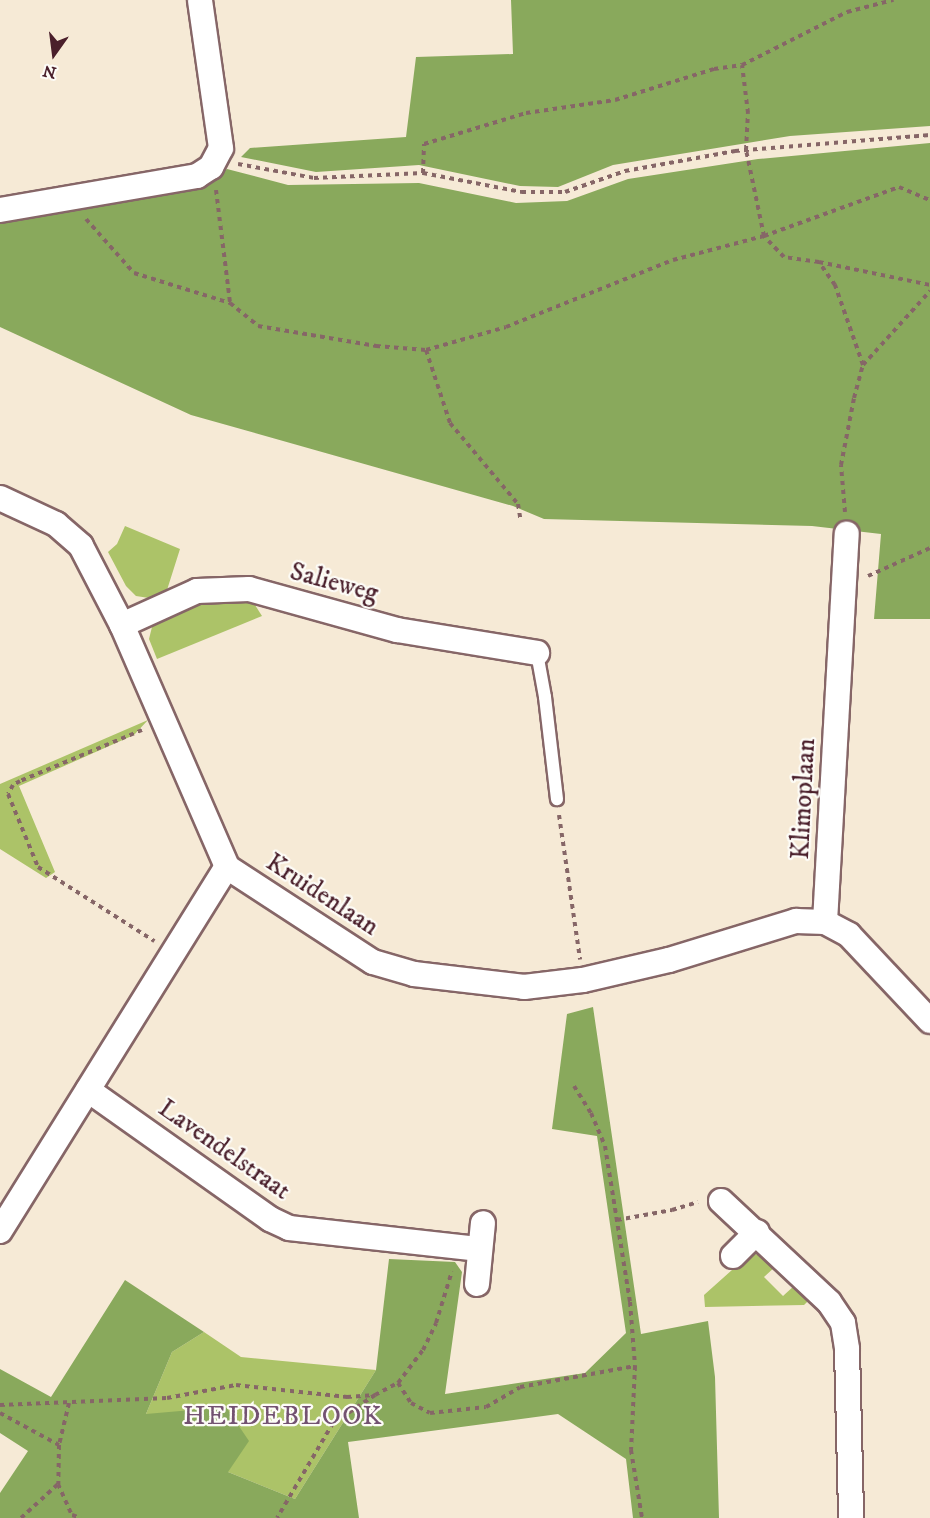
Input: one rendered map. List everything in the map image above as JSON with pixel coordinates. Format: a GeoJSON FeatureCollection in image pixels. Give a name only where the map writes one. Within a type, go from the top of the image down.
{"type":"FeatureCollection","features":[{"type":"Feature","properties":{"kind":"street"},"geometry":{"type":"LineString","coordinates":[[0,210],[197,176],[211,167],[221,148],[200,0]]}},
{"type":"Feature","properties":{"kind":"street","name":"Kruidenlaan"},"geometry":{"type":"LineString","coordinates":[[0,498],[56,524],[81,546],[122,625],[227,867],[373,962],[414,974],[524,987],[583,980],[669,960],[796,921],[825,922]]}},
{"type":"Feature","properties":{"kind":"street","name":"Klimoplaan"},"geometry":{"type":"LineString","coordinates":[[825,922],[847,534]]}},
{"type":"Feature","properties":{"kind":"street","name":"Salieweg"},"geometry":{"type":"LineString","coordinates":[[122,625],[197,591],[249,589],[397,630],[537,653]]}},
{"type":"Feature","properties":{"kind":"street"},"geometry":{"type":"LineString","coordinates":[[0,1231],[227,867]]}},
{"type":"Feature","properties":{"kind":"street"},"geometry":{"type":"LineString","coordinates":[[825,922],[849,935],[930,1021]]}},
{"type":"Feature","properties":{"kind":"street","name":"Lavendelstraat"},"geometry":{"type":"LineString","coordinates":[[88,1090],[270,1219],[289,1228],[480,1249]]}},
{"type":"Feature","properties":{"kind":"street"},"geometry":{"type":"LineString","coordinates":[[721,1201],[757,1232],[828,1302],[843,1323],[847,1349],[851,1518]]}},
{"type":"Feature","properties":{"kind":"street"},"geometry":{"type":"LineString","coordinates":[[477,1284],[483,1223]]}},
{"type":"Feature","properties":{"kind":"street"},"geometry":{"type":"LineString","coordinates":[[733,1256],[757,1232]]}},
{"type":"Feature","properties":{"kind":"lane"},"geometry":{"type":"LineString","coordinates":[[537,653],[545,697],[557,799]]}},
{"type":"Feature","properties":{"kind":"path"},"geometry":{"type":"LineString","coordinates":[[423,173],[424,144],[526,113],[615,100],[714,69],[742,65],[847,12],[893,0]]}},
{"type":"Feature","properties":{"kind":"path"},"geometry":{"type":"LineString","coordinates":[[742,65],[748,112],[746,150],[764,236],[784,257],[930,285]]}},
{"type":"Feature","properties":{"kind":"path"},"geometry":{"type":"LineString","coordinates":[[233,163],[314,178],[423,173],[522,192],[565,192],[625,171],[746,150],[930,135]]}},
{"type":"Feature","properties":{"kind":"path"},"geometry":{"type":"LineString","coordinates":[[216,186],[230,303]]}},
{"type":"Feature","properties":{"kind":"path"},"geometry":{"type":"LineString","coordinates":[[81,213],[134,273],[230,303],[258,326],[376,346],[426,350],[506,327],[673,260],[764,236],[899,187],[930,200]]}},
{"type":"Feature","properties":{"kind":"path"},"geometry":{"type":"LineString","coordinates":[[819,262],[835,285],[863,365]]}},
{"type":"Feature","properties":{"kind":"path"},"geometry":{"type":"LineString","coordinates":[[847,534],[841,465],[863,365],[930,291]]}},
{"type":"Feature","properties":{"kind":"path"},"geometry":{"type":"LineString","coordinates":[[426,350],[450,423],[518,504],[521,522]]}},
{"type":"Feature","properties":{"kind":"path"},"geometry":{"type":"LineString","coordinates":[[862,578],[930,548]]}},
{"type":"Feature","properties":{"kind":"path"},"geometry":{"type":"LineString","coordinates":[[0,797],[8,794],[13,785],[20,781],[146,728]]}},
{"type":"Feature","properties":{"kind":"path"},"geometry":{"type":"LineString","coordinates":[[8,794],[38,867],[172,952]]}},
{"type":"Feature","properties":{"kind":"path"},"geometry":{"type":"LineString","coordinates":[[557,799],[581,967]]}},
{"type":"Feature","properties":{"kind":"path"},"geometry":{"type":"LineString","coordinates":[[574,1086],[591,1113],[605,1146],[630,1302],[635,1366],[632,1450],[642,1518]]}},
{"type":"Feature","properties":{"kind":"path"},"geometry":{"type":"LineString","coordinates":[[617,1220],[672,1210]]}},
{"type":"Feature","properties":{"kind":"path"},"geometry":{"type":"LineString","coordinates":[[277,1518],[333,1423],[375,1395],[398,1383],[423,1350],[436,1323],[454,1265]]}},
{"type":"Feature","properties":{"kind":"path"},"geometry":{"type":"LineString","coordinates":[[398,1383],[411,1403],[430,1413],[486,1407],[520,1387],[635,1366]]}},
{"type":"Feature","properties":{"kind":"path"},"geometry":{"type":"LineString","coordinates":[[0,1405],[167,1398],[236,1385],[347,1397],[375,1395]]}},
{"type":"Feature","properties":{"kind":"path"},"geometry":{"type":"LineString","coordinates":[[69,1403],[59,1445],[58,1484],[72,1515],[81,1518]]}},
{"type":"Feature","properties":{"kind":"path"},"geometry":{"type":"LineString","coordinates":[[0,1413],[59,1445]]}},
{"type":"Feature","properties":{"kind":"path"},"geometry":{"type":"LineString","coordinates":[[21,1518],[58,1484]]}},
{"type":"Feature","properties":{"kind":"green space"},"geometry":{"type":"Polygon","coordinates":[[[511,0],[930,0],[930,126],[790,136],[613,165],[558,187],[520,186],[419,165],[316,172],[241,157],[250,148],[406,137],[416,57],[513,54],[511,0]]]}},
{"type":"Feature","properties":{"kind":"green space"},"geometry":{"type":"Polygon","coordinates":[[[930,143],[930,619],[874,619],[881,534],[812,526],[544,519],[513,506],[191,415],[0,327],[0,219],[195,190],[227,169],[288,185],[419,183],[516,203],[567,201],[628,179],[758,159],[930,143]]]}},
{"type":"Feature","properties":{"kind":"green space"},"geometry":{"type":"Polygon","coordinates":[[[125,526],[180,549],[167,590],[149,598],[136,596],[126,586],[108,552],[117,544],[125,526]]]}},
{"type":"Feature","properties":{"kind":"green space"},"geometry":{"type":"Polygon","coordinates":[[[228,598],[255,605],[262,616],[157,659],[149,639],[152,627],[163,619],[195,605],[228,598]]]}},
{"type":"Feature","properties":{"kind":"green space"},"geometry":{"type":"Polygon","coordinates":[[[148,720],[134,735],[19,786],[55,872],[46,878],[0,849],[0,784],[148,720]]]}},
{"type":"Feature","properties":{"kind":"green space"},"geometry":{"type":"Polygon","coordinates":[[[593,1007],[641,1334],[708,1321],[715,1377],[719,1518],[633,1518],[626,1459],[558,1414],[348,1442],[359,1518],[0,1518],[0,1493],[28,1451],[0,1433],[0,1369],[51,1397],[125,1280],[204,1332],[172,1352],[146,1414],[226,1407],[249,1441],[228,1472],[295,1499],[376,1370],[389,1259],[455,1262],[462,1272],[445,1394],[585,1373],[626,1333],[597,1136],[552,1129],[567,1014],[593,1007]]]}},
{"type":"Feature","properties":{"kind":"green space"},"geometry":{"type":"Polygon","coordinates":[[[751,1253],[766,1257],[776,1266],[764,1277],[783,1296],[795,1285],[809,1300],[804,1305],[705,1307],[704,1295],[751,1253]]]}},
{"type":"Feature","properties":{"kind":"green space"},"geometry":{"type":"Polygon","coordinates":[[[204,1332],[241,1357],[376,1370],[295,1499],[228,1472],[146,1414],[172,1352],[204,1332]]]}},
{"type":"Feature","properties":{"kind":"district","name":"HEIDEBLOOK"},"geometry":{"type":"Point","coordinates":[283,1417]}}]}
